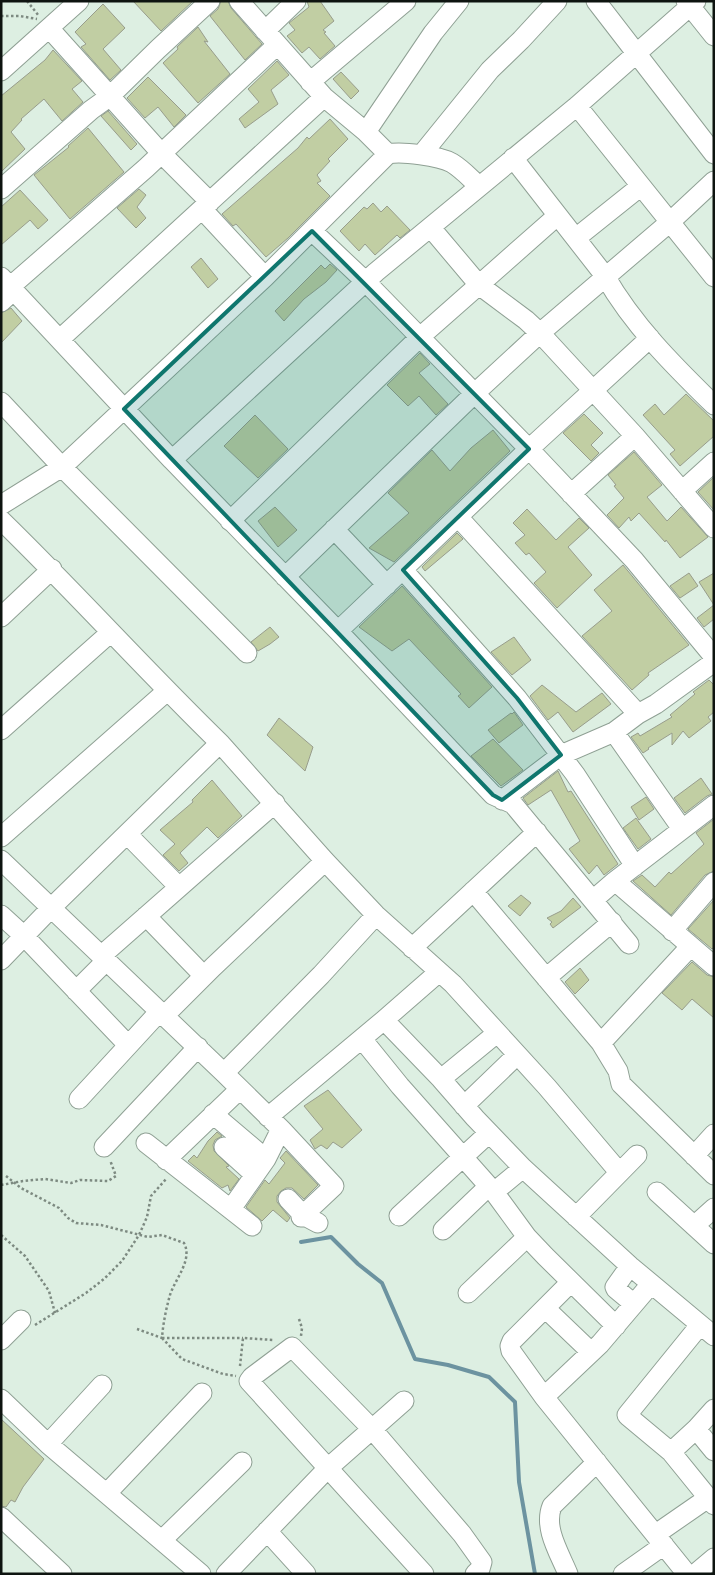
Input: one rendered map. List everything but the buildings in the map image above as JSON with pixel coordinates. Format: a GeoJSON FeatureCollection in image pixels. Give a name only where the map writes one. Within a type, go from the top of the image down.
{"type":"FeatureCollection","features":[{"type":"Feature","properties":{"kind":"street"},"geometry":{"type":"LineString","coordinates":[[1,71],[79,1]]}},
{"type":"Feature","properties":{"kind":"street"},"geometry":{"type":"LineString","coordinates":[[1,189],[91,110],[109,97],[158,48],[210,1]]}},
{"type":"Feature","properties":{"kind":"street"},"geometry":{"type":"LineString","coordinates":[[239,1],[324,98],[366,132],[388,154]]}},
{"type":"Feature","properties":{"kind":"street"},"geometry":{"type":"LineString","coordinates":[[296,1],[271,38],[146,168],[7,289],[60,339],[124,410],[338,631],[492,795],[513,804],[629,944]]}},
{"type":"Feature","properties":{"kind":"street"},"geometry":{"type":"LineString","coordinates":[[310,82],[406,1]]}},
{"type":"Feature","properties":{"kind":"street"},"geometry":{"type":"LineString","coordinates":[[366,132],[433,33],[459,1]]}},
{"type":"Feature","properties":{"kind":"street"},"geometry":{"type":"LineString","coordinates":[[422,154],[490,70],[557,1]]}},
{"type":"Feature","properties":{"kind":"street"},"geometry":{"type":"LineString","coordinates":[[596,1],[714,154]]}},
{"type":"Feature","properties":{"kind":"street"},"geometry":{"type":"LineString","coordinates":[[172,460],[366,282],[577,106],[636,55],[691,3],[714,36]]}},
{"type":"Feature","properties":{"kind":"street"},"geometry":{"type":"LineString","coordinates":[[49,28],[161,153],[265,276]]}},
{"type":"Feature","properties":{"kind":"street"},"geometry":{"type":"LineString","coordinates":[[60,339],[324,98]]}},
{"type":"Feature","properties":{"kind":"street"},"geometry":{"type":"LineString","coordinates":[[577,106],[714,277]]}},
{"type":"Feature","properties":{"kind":"street"},"geometry":{"type":"LineString","coordinates":[[1,505],[62,467],[265,276],[388,154],[395,152],[422,154],[451,162],[479,186]]}},
{"type":"Feature","properties":{"kind":"street"},"geometry":{"type":"LineString","coordinates":[[513,158],[605,276],[615,294],[667,359],[714,405]]}},
{"type":"Feature","properties":{"kind":"street"},"geometry":{"type":"LineString","coordinates":[[285,577],[474,394],[540,333],[670,222],[714,181]]}},
{"type":"Feature","properties":{"kind":"street"},"geometry":{"type":"LineString","coordinates":[[576,238],[641,186]]}},
{"type":"Feature","properties":{"kind":"street"},"geometry":{"type":"LineString","coordinates":[[230,521],[420,337],[557,216]]}},
{"type":"Feature","properties":{"kind":"street"},"geometry":{"type":"LineString","coordinates":[[431,228],[479,285],[526,320],[540,333],[635,436],[714,528]]}},
{"type":"Feature","properties":{"kind":"street"},"geometry":{"type":"LineString","coordinates":[[312,230],[420,337],[634,560],[714,657]]}},
{"type":"Feature","properties":{"kind":"street"},"geometry":{"type":"LineString","coordinates":[[338,631],[459,518],[529,449],[650,338]]}},
{"type":"Feature","properties":{"kind":"street"},"geometry":{"type":"LineString","coordinates":[[1,402],[62,467],[247,653]]}},
{"type":"Feature","properties":{"kind":"street"},"geometry":{"type":"LineString","coordinates":[[571,494],[635,436]]}},
{"type":"Feature","properties":{"kind":"street"},"geometry":{"type":"LineString","coordinates":[[682,492],[714,462]]}},
{"type":"Feature","properties":{"kind":"street"},"geometry":{"type":"LineString","coordinates":[[459,518],[638,714]]}},
{"type":"Feature","properties":{"kind":"street"},"geometry":{"type":"LineString","coordinates":[[1,520],[52,569],[166,691],[220,743],[376,915],[439,972],[497,1033],[619,1172]]}},
{"type":"Feature","properties":{"kind":"street"},"geometry":{"type":"LineString","coordinates":[[334,529],[387,585]]}},
{"type":"Feature","properties":{"kind":"street"},"geometry":{"type":"LineString","coordinates":[[1,617],[52,569]]}},
{"type":"Feature","properties":{"kind":"street"},"geometry":{"type":"LineString","coordinates":[[403,570],[517,698],[576,774],[635,866]]}},
{"type":"Feature","properties":{"kind":"street"},"geometry":{"type":"LineString","coordinates":[[1,730],[110,632]]}},
{"type":"Feature","properties":{"kind":"street"},"geometry":{"type":"LineString","coordinates":[[502,800],[561,755],[614,732],[714,662]]}},
{"type":"Feature","properties":{"kind":"street"},"geometry":{"type":"LineString","coordinates":[[1,837],[166,691]]}},
{"type":"Feature","properties":{"kind":"street"},"geometry":{"type":"LineString","coordinates":[[614,732],[682,829]]}},
{"type":"Feature","properties":{"kind":"street"},"geometry":{"type":"LineString","coordinates":[[1,960],[52,907],[220,743]]}},
{"type":"Feature","properties":{"kind":"street"},"geometry":{"type":"LineString","coordinates":[[76,991],[104,958],[146,916],[274,803]]}},
{"type":"Feature","properties":{"kind":"street"},"geometry":{"type":"LineString","coordinates":[[593,900],[714,805]]}},
{"type":"Feature","properties":{"kind":"street"},"geometry":{"type":"LineString","coordinates":[[412,948],[537,832]]}},
{"type":"Feature","properties":{"kind":"street"},"geometry":{"type":"LineString","coordinates":[[127,834],[179,887]]}},
{"type":"Feature","properties":{"kind":"street"},"geometry":{"type":"LineString","coordinates":[[1,860],[224,1072],[334,1186],[307,1218],[288,1199]]}},
{"type":"Feature","properties":{"kind":"street"},"geometry":{"type":"LineString","coordinates":[[79,1099],[128,1045],[325,861]]}},
{"type":"Feature","properties":{"kind":"street"},"geometry":{"type":"LineString","coordinates":[[615,881],[714,966]]}},
{"type":"Feature","properties":{"kind":"street"},"geometry":{"type":"LineString","coordinates":[[672,931],[714,882]]}},
{"type":"Feature","properties":{"kind":"street"},"geometry":{"type":"LineString","coordinates":[[472,891],[601,1043],[618,1071],[621,1084],[714,1175]]}},
{"type":"Feature","properties":{"kind":"street"},"geometry":{"type":"LineString","coordinates":[[1,915],[24,936],[128,1045]]}},
{"type":"Feature","properties":{"kind":"street"},"geometry":{"type":"LineString","coordinates":[[224,1072],[321,975],[376,915]]}},
{"type":"Feature","properties":{"kind":"street"},"geometry":{"type":"LineString","coordinates":[[146,916],[204,976]]}},
{"type":"Feature","properties":{"kind":"street"},"geometry":{"type":"LineString","coordinates":[[546,978],[612,922]]}},
{"type":"Feature","properties":{"kind":"street"},"geometry":{"type":"LineString","coordinates":[[601,1043],[690,947]]}},
{"type":"Feature","properties":{"kind":"street"},"geometry":{"type":"LineString","coordinates":[[231,1209],[266,1159],[275,1123],[362,1039],[439,972]]}},
{"type":"Feature","properties":{"kind":"street"},"geometry":{"type":"LineString","coordinates":[[384,1020],[523,1168],[630,1266],[707,1331],[627,1414],[629,1418],[672,1452],[711,1501],[660,1539],[623,1574]]}},
{"type":"Feature","properties":{"kind":"street"},"geometry":{"type":"LineString","coordinates":[[441,1079],[497,1033]]}},
{"type":"Feature","properties":{"kind":"street"},"geometry":{"type":"LineString","coordinates":[[362,1039],[400,1086],[492,1189],[527,1237],[616,1326]]}},
{"type":"Feature","properties":{"kind":"street"},"geometry":{"type":"LineString","coordinates":[[104,1147],[198,1048]]}},
{"type":"Feature","properties":{"kind":"street"},"geometry":{"type":"LineString","coordinates":[[464,1106],[517,1055]]}},
{"type":"Feature","properties":{"kind":"street"},"geometry":{"type":"LineString","coordinates":[[172,1164],[213,1114],[240,1088]]}},
{"type":"Feature","properties":{"kind":"street"},"geometry":{"type":"LineString","coordinates":[[213,1114],[266,1159]]}},
{"type":"Feature","properties":{"kind":"street"},"geometry":{"type":"LineString","coordinates":[[399,1216],[489,1133]]}},
{"type":"Feature","properties":{"kind":"street"},"geometry":{"type":"LineString","coordinates":[[694,1156],[714,1134]]}},
{"type":"Feature","properties":{"kind":"street"},"geometry":{"type":"LineString","coordinates":[[146,1143],[252,1226]]}},
{"type":"Feature","properties":{"kind":"street"},"geometry":{"type":"LineString","coordinates":[[224,1147],[255,1175]]}},
{"type":"Feature","properties":{"kind":"street"},"geometry":{"type":"LineString","coordinates":[[576,1217],[637,1155]]}},
{"type":"Feature","properties":{"kind":"street"},"geometry":{"type":"LineString","coordinates":[[443,1230],[492,1189],[523,1168]]}},
{"type":"Feature","properties":{"kind":"street"},"geometry":{"type":"LineString","coordinates":[[658,1192],[714,1244]]}},
{"type":"Feature","properties":{"kind":"street"},"geometry":{"type":"LineString","coordinates":[[694,1226],[714,1208]]}},
{"type":"Feature","properties":{"kind":"street"},"geometry":{"type":"LineString","coordinates":[[468,1293],[527,1237]]}},
{"type":"Feature","properties":{"kind":"street"},"geometry":{"type":"LineString","coordinates":[[630,1266],[615,1286],[616,1290],[634,1304]]}},
{"type":"Feature","properties":{"kind":"street"},"geometry":{"type":"LineString","coordinates":[[571,1282],[512,1341],[511,1351],[544,1397],[687,1574]]}},
{"type":"Feature","properties":{"kind":"street"},"geometry":{"type":"LineString","coordinates":[[544,1397],[616,1326],[651,1284]]}},
{"type":"Feature","properties":{"kind":"street"},"geometry":{"type":"LineString","coordinates":[[545,1308],[591,1352]]}},
{"type":"Feature","properties":{"kind":"street"},"geometry":{"type":"LineString","coordinates":[[2,1338],[25,1325]]}},
{"type":"Feature","properties":{"kind":"street"},"geometry":{"type":"LineString","coordinates":[[424,1574],[249,1381],[243,1377],[294,1348],[372,1429],[462,1534],[482,1562],[480,1569],[475,1574]]}},
{"type":"Feature","properties":{"kind":"street"},"geometry":{"type":"LineString","coordinates":[[48,1444],[102,1385]]}},
{"type":"Feature","properties":{"kind":"street"},"geometry":{"type":"LineString","coordinates":[[107,1493],[202,1393]]}},
{"type":"Feature","properties":{"kind":"street"},"geometry":{"type":"LineString","coordinates":[[1,1399],[48,1444],[201,1574]]}},
{"type":"Feature","properties":{"kind":"street"},"geometry":{"type":"LineString","coordinates":[[226,1574],[328,1468],[404,1401]]}},
{"type":"Feature","properties":{"kind":"street"},"geometry":{"type":"LineString","coordinates":[[672,1452],[714,1409]]}},
{"type":"Feature","properties":{"kind":"street"},"geometry":{"type":"LineString","coordinates":[[696,1429],[714,1451]]}},
{"type":"Feature","properties":{"kind":"street"},"geometry":{"type":"LineString","coordinates":[[162,1540],[242,1462]]}},
{"type":"Feature","properties":{"kind":"street"},"geometry":{"type":"LineString","coordinates":[[568,1574],[551,1533],[548,1515],[552,1506],[597,1462]]}},
{"type":"Feature","properties":{"kind":"street"},"geometry":{"type":"LineString","coordinates":[[1,1517],[62,1574]]}},
{"type":"Feature","properties":{"kind":"street"},"geometry":{"type":"LineString","coordinates":[[267,1531],[306,1574]]}},
{"type":"Feature","properties":{"kind":"street"},"geometry":{"type":"LineString","coordinates":[[695,1574],[714,1558]]}},
{"type":"Feature","properties":{"kind":"path"},"geometry":{"type":"LineString","coordinates":[[1,16],[20,16],[42,20],[27,1]]}},
{"type":"Feature","properties":{"kind":"path"},"geometry":{"type":"LineString","coordinates":[[1,1185],[45,1179],[71,1183],[80,1180],[108,1181],[116,1176],[104,1147]]}},
{"type":"Feature","properties":{"kind":"path"},"geometry":{"type":"LineString","coordinates":[[25,1325],[55,1313],[104,1279],[122,1261],[139,1235],[147,1217],[151,1196],[172,1164]]}},
{"type":"Feature","properties":{"kind":"path"},"geometry":{"type":"LineString","coordinates":[[6,1176],[20,1188],[60,1208],[68,1218],[76,1223],[132,1232],[148,1237],[162,1235],[184,1243],[187,1249],[181,1273],[171,1292],[162,1338]]}},
{"type":"Feature","properties":{"kind":"path"},"geometry":{"type":"LineString","coordinates":[[1,1235],[25,1256],[49,1291],[55,1313]]}},
{"type":"Feature","properties":{"kind":"path"},"geometry":{"type":"LineString","coordinates":[[296,1338],[302,1336],[299,1319]]}},
{"type":"Feature","properties":{"kind":"path"},"geometry":{"type":"LineString","coordinates":[[137,1329],[147,1331],[162,1338],[182,1359],[223,1374],[243,1377],[240,1366],[243,1338]]}},
{"type":"Feature","properties":{"kind":"path"},"geometry":{"type":"LineString","coordinates":[[162,1338],[280,1340]]}},
{"type":"Feature","properties":{"kind":"highlighted area"},"geometry":{"type":"Polygon","coordinates":[[[312,231],[529,449],[403,570],[517,698],[561,755],[502,800],[493,795],[124,409],[312,231]]]}},
{"type":"Feature","properties":{"kind":"waterway"},"geometry":{"type":"LineString","coordinates":[[301,1242],[331,1237],[358,1264],[382,1283],[415,1359],[448,1365],[489,1377],[515,1402],[519,1482],[535,1574]]}}]}
